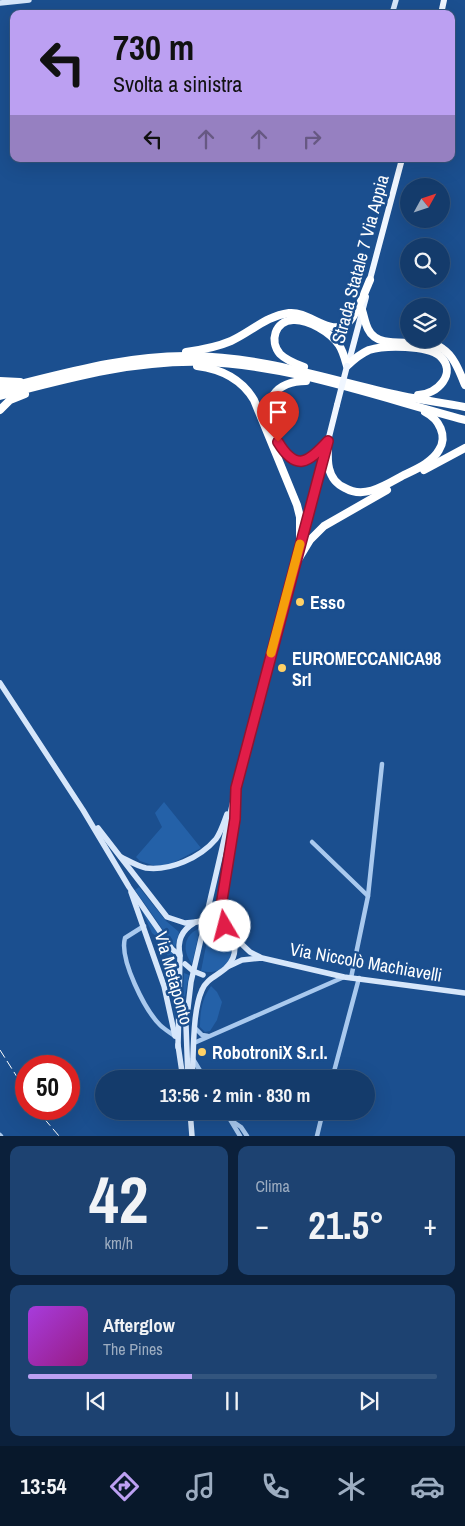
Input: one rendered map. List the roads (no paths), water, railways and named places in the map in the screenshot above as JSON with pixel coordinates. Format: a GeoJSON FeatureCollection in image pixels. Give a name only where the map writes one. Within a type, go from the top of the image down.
{"type":"FeatureCollection","features":[{"type":"Feature","properties":{"kind":"highway"},"geometry":{"type":"LineString","coordinates":[[0,396],[203,350],[229,342],[246,334],[266,320],[280,315],[293,313],[307,316],[329,326],[346,326],[352,320],[370,280]]}},
{"type":"Feature","properties":{"kind":"highway"},"geometry":{"type":"LineString","coordinates":[[362,310],[368,330],[386,343],[433,344],[443,349],[451,356],[465,385]]}},
{"type":"Feature","properties":{"kind":"highway"},"geometry":{"type":"LineString","coordinates":[[318,377],[280,354],[275,345],[274,335],[278,327],[284,322],[303,320],[328,334],[338,344],[347,366],[361,354],[389,347],[422,349],[434,352],[440,357],[446,365],[446,371],[445,378],[438,389],[425,395],[401,396]]}},
{"type":"Feature","properties":{"kind":"highway"},"geometry":{"type":"LineString","coordinates":[[0,389],[85,368],[135,359],[229,358],[274,364],[465,420]]}},
{"type":"Feature","properties":{"kind":"highway"},"geometry":{"type":"LineString","coordinates":[[161,360],[170,366],[198,366],[218,370],[230,375],[248,390],[258,409],[297,505],[300,518],[300,545]]}},
{"type":"Feature","properties":{"kind":"highway"},"geometry":{"type":"LineString","coordinates":[[318,377],[284,384],[275,391],[270,400],[268,412],[270,424],[278,442],[285,454],[292,460],[300,462],[308,460],[328,441]]}},
{"type":"Feature","properties":{"kind":"highway"},"geometry":{"type":"LineString","coordinates":[[0,381],[27,383]]}},
{"type":"Feature","properties":{"kind":"highway"},"geometry":{"type":"LineString","coordinates":[[333,381],[401,396],[465,407]]}},
{"type":"Feature","properties":{"kind":"highway"},"geometry":{"type":"LineString","coordinates":[[0,410],[10,400],[31,392],[42,385]]}},
{"type":"Feature","properties":{"kind":"highway"},"geometry":{"type":"LineString","coordinates":[[328,441],[328,466],[332,477],[339,485],[349,491],[362,493],[376,490],[426,463],[439,451],[443,440],[441,427],[433,416],[410,404]]}},
{"type":"Feature","properties":{"kind":"highway"},"geometry":{"type":"LineString","coordinates":[[294,568],[310,540],[324,526],[349,510],[465,448]]}},
{"type":"Feature","properties":{"kind":"main road"},"geometry":{"type":"LineString","coordinates":[[0,3],[29,0]]}},
{"type":"Feature","properties":{"kind":"main road","name":"Strada Statale 7 Via Appia"},"geometry":{"type":"LineString","coordinates":[[328,441],[401,162]]}},
{"type":"Feature","properties":{"kind":"main road"},"geometry":{"type":"LineString","coordinates":[[188,1070],[186,1025],[191,982],[236,788],[328,441]]}},
{"type":"Feature","properties":{"kind":"main road"},"geometry":{"type":"LineString","coordinates":[[0,683],[83,810],[130,887],[172,949],[193,971],[203,975],[219,972]]}},
{"type":"Feature","properties":{"kind":"main road"},"geometry":{"type":"LineString","coordinates":[[119,855],[144,868],[159,868],[172,866],[207,848],[217,838],[236,788]]}},
{"type":"Feature","properties":{"kind":"main road"},"geometry":{"type":"LineString","coordinates":[[225,926],[222,900],[235,819],[236,788]]}},
{"type":"Feature","properties":{"kind":"main road"},"geometry":{"type":"LineString","coordinates":[[83,810],[167,917],[185,923],[205,920],[217,921],[225,926],[250,952],[262,958]]}},
{"type":"Feature","properties":{"kind":"main road","name":"Via Metaponto"},"geometry":{"type":"LineString","coordinates":[[130,887],[164,986],[182,1070]]}},
{"type":"Feature","properties":{"kind":"main road"},"geometry":{"type":"LineString","coordinates":[[178,1047],[179,945],[182,934],[188,926],[196,922]]}},
{"type":"Feature","properties":{"kind":"main road"},"geometry":{"type":"LineString","coordinates":[[227,967],[234,952],[232,935]]}},
{"type":"Feature","properties":{"kind":"main road"},"geometry":{"type":"LineString","coordinates":[[192,1070],[198,1005],[206,983],[219,972],[242,960],[262,958]]}},
{"type":"Feature","properties":{"kind":"main road","name":"Via Niccolò Machiavelli"},"geometry":{"type":"LineString","coordinates":[[262,958],[348,977],[465,993]]}},
{"type":"Feature","properties":{"kind":"main road"},"geometry":{"type":"LineString","coordinates":[[191,1120],[192,1136]]}},
{"type":"Feature","properties":{"kind":"street"},"geometry":{"type":"LineString","coordinates":[[194,1043],[348,977],[368,896],[382,764]]}},
{"type":"Feature","properties":{"kind":"street"},"geometry":{"type":"LineString","coordinates":[[312,842],[368,896]]}},
{"type":"Feature","properties":{"kind":"street"},"geometry":{"type":"LineString","coordinates":[[144,926],[125,938],[124,944],[128,966],[136,988],[159,1024],[176,1037]]}},
{"type":"Feature","properties":{"kind":"street"},"geometry":{"type":"LineString","coordinates":[[334,1070],[359,978]]}},
{"type":"Feature","properties":{"kind":"street"},"geometry":{"type":"LineString","coordinates":[[195,1028],[202,1035],[209,1036]]}},
{"type":"Feature","properties":{"kind":"street"},"geometry":{"type":"LineString","coordinates":[[193,1059],[200,1070]]}},
{"type":"Feature","properties":{"kind":"street"},"geometry":{"type":"LineString","coordinates":[[231,1120],[240,1136]]}},
{"type":"Feature","properties":{"kind":"street"},"geometry":{"type":"LineString","coordinates":[[231,1120],[241,1127],[247,1136]]}},
{"type":"Feature","properties":{"kind":"street"},"geometry":{"type":"LineString","coordinates":[[317,1136],[321,1120]]}},
{"type":"Feature","properties":{"kind":"railway"},"geometry":{"type":"LineString","coordinates":[[0,1050],[15,1074]]}},
{"type":"Feature","properties":{"kind":"railway"},"geometry":{"type":"LineString","coordinates":[[45,1120],[59,1136]]}},
{"type":"Feature","properties":{"kind":"place","name":"Esso"},"geometry":{"type":"Point","coordinates":[300,602]}},
{"type":"Feature","properties":{"kind":"place","name":"EUROMECCANICA98 Srl"},"geometry":{"type":"Point","coordinates":[282,668]}},
{"type":"Feature","properties":{"kind":"place","name":"RobotroniX S.r.l."},"geometry":{"type":"Point","coordinates":[202,1052]}}]}
